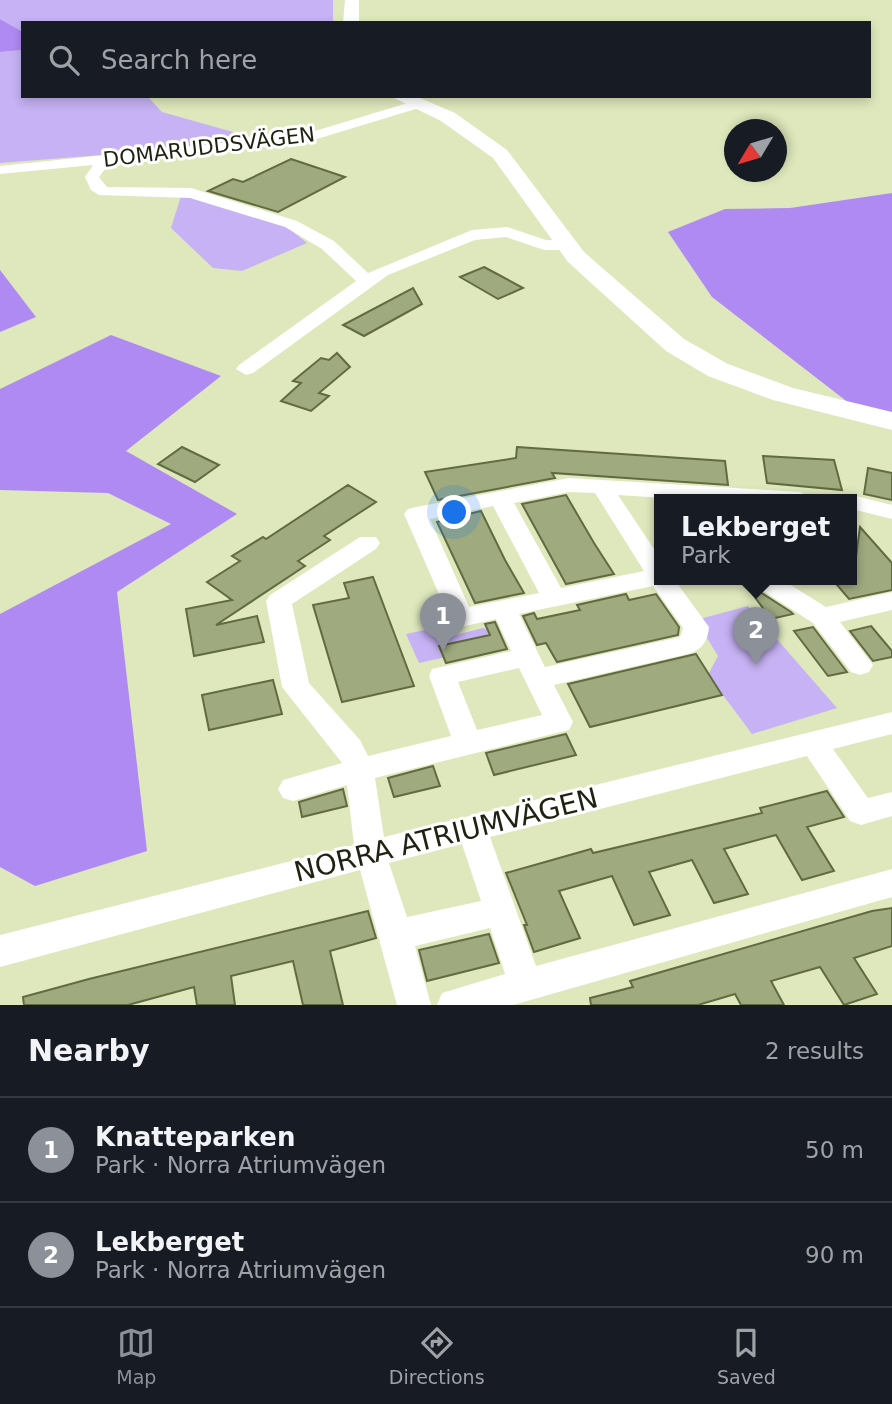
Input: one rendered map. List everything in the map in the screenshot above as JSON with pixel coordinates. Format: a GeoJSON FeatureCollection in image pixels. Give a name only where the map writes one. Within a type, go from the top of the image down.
{"type":"FeatureCollection","features":[{"type":"Feature","properties":{"kind":"street"},"geometry":{"type":"LineString","coordinates":[[351,21],[352,0]]}},
{"type":"Feature","properties":{"kind":"street"},"geometry":{"type":"LineString","coordinates":[[407,100],[448,117],[500,154],[567,245],[645,321],[674,345],[718,370],[783,394],[892,421]]}},
{"type":"Feature","properties":{"kind":"street","name":"DOMARUDDSVÄGEN"},"geometry":{"type":"LineString","coordinates":[[0,170],[307,138],[407,100]]}},
{"type":"Feature","properties":{"kind":"street"},"geometry":{"type":"LineString","coordinates":[[104,160],[92,177],[96,187],[104,192],[191,193],[291,224],[328,245],[366,281]]}},
{"type":"Feature","properties":{"kind":"street"},"geometry":{"type":"LineString","coordinates":[[246,369],[382,271],[471,234],[508,232],[544,244],[567,245]]}},
{"type":"Feature","properties":{"kind":"street"},"geometry":{"type":"LineString","coordinates":[[654,579],[461,618],[416,514],[569,485],[683,494]]}},
{"type":"Feature","properties":{"kind":"street"},"geometry":{"type":"LineString","coordinates":[[601,486],[654,569]]}},
{"type":"Feature","properties":{"kind":"street"},"geometry":{"type":"LineString","coordinates":[[500,498],[554,598]]}},
{"type":"Feature","properties":{"kind":"street"},"geometry":{"type":"LineString","coordinates":[[857,503],[892,512]]}},
{"type":"Feature","properties":{"kind":"street"},"geometry":{"type":"LineString","coordinates":[[368,544],[279,601],[296,687],[350,748],[359,768],[371,854],[414,1005]]}},
{"type":"Feature","properties":{"kind":"street"},"geometry":{"type":"LineString","coordinates":[[468,743],[442,676],[533,668],[688,645],[695,637],[696,627],[665,585]]}},
{"type":"Feature","properties":{"kind":"street"},"geometry":{"type":"LineString","coordinates":[[772,585],[822,617],[860,665]]}},
{"type":"Feature","properties":{"kind":"street"},"geometry":{"type":"LineString","coordinates":[[822,617],[889,605]]}},
{"type":"Feature","properties":{"kind":"street"},"geometry":{"type":"LineString","coordinates":[[293,789],[359,768],[559,722],[504,609]]}},
{"type":"Feature","properties":{"kind":"street","name":"NORRA ATRIUMVÄGEN"},"geometry":{"type":"LineString","coordinates":[[0,951],[472,828],[892,723]]}},
{"type":"Feature","properties":{"kind":"street"},"geometry":{"type":"LineString","coordinates":[[813,742],[862,812],[892,804]]}},
{"type":"Feature","properties":{"kind":"street"},"geometry":{"type":"LineString","coordinates":[[472,828],[526,985]]}},
{"type":"Feature","properties":{"kind":"street"},"geometry":{"type":"LineString","coordinates":[[454,1005],[491,1000],[526,985],[892,883]]}},
{"type":"Feature","properties":{"kind":"street"},"geometry":{"type":"LineString","coordinates":[[396,936],[501,911],[499,905]]}},
{"type":"Feature","properties":{"kind":"shaded area"},"geometry":{"type":"Polygon","coordinates":[[[0,0],[333,0],[333,21],[21,21],[21,31],[0,19],[0,0]]]}},
{"type":"Feature","properties":{"kind":"shaded area"},"geometry":{"type":"Polygon","coordinates":[[[0,19],[21,31],[21,50],[0,52],[0,19]]]}},
{"type":"Feature","properties":{"kind":"shaded area"},"geometry":{"type":"Polygon","coordinates":[[[21,50],[21,98],[149,98],[162,112],[233,132],[240,144],[0,163],[0,52],[21,50]]]}},
{"type":"Feature","properties":{"kind":"shaded area"},"geometry":{"type":"Polygon","coordinates":[[[892,193],[892,415],[854,407],[712,297],[668,232],[725,209],[790,208],[892,193]]]}},
{"type":"Feature","properties":{"kind":"shaded area"},"geometry":{"type":"Polygon","coordinates":[[[181,196],[195,196],[286,226],[307,243],[242,271],[213,268],[171,228],[181,196]]]}},
{"type":"Feature","properties":{"kind":"shaded area"},"geometry":{"type":"Polygon","coordinates":[[[0,270],[36,317],[0,332],[0,270]]]}},
{"type":"Feature","properties":{"kind":"shaded area"},"geometry":{"type":"Polygon","coordinates":[[[111,335],[221,376],[126,451],[237,514],[117,592],[147,851],[35,886],[0,867],[0,614],[171,524],[108,493],[0,490],[0,389],[111,335]]]}},
{"type":"Feature","properties":{"kind":"shaded area"},"geometry":{"type":"Polygon","coordinates":[[[748,606],[837,708],[752,734],[708,675],[718,656],[696,620],[748,606]]]}},
{"type":"Feature","properties":{"kind":"shaded area"},"geometry":{"type":"Polygon","coordinates":[[[483,628],[501,634],[505,644],[419,663],[406,634],[425,630],[448,637],[483,628]]]}},
{"type":"Feature","properties":{"kind":"building"},"geometry":{"type":"Polygon","coordinates":[[[291,159],[345,177],[278,212],[208,191],[233,179],[243,182],[291,159]]]}},
{"type":"Feature","properties":{"kind":"building"},"geometry":{"type":"Polygon","coordinates":[[[484,267],[523,288],[498,299],[460,277],[484,267]]]}},
{"type":"Feature","properties":{"kind":"building"},"geometry":{"type":"Polygon","coordinates":[[[413,288],[422,304],[364,336],[343,325],[413,288]]]}},
{"type":"Feature","properties":{"kind":"building"},"geometry":{"type":"Polygon","coordinates":[[[337,353],[350,367],[319,393],[329,396],[311,411],[281,401],[301,383],[293,381],[321,358],[329,360],[337,353]]]}},
{"type":"Feature","properties":{"kind":"building"},"geometry":{"type":"Polygon","coordinates":[[[182,447],[219,465],[195,482],[158,464],[182,447]]]}},
{"type":"Feature","properties":{"kind":"building"},"geometry":{"type":"Polygon","coordinates":[[[517,447],[725,461],[728,485],[552,473],[555,478],[438,500],[425,472],[516,458],[517,447]]]}},
{"type":"Feature","properties":{"kind":"building"},"geometry":{"type":"Polygon","coordinates":[[[763,456],[834,460],[842,490],[767,483],[763,456]]]}},
{"type":"Feature","properties":{"kind":"building"},"geometry":{"type":"Polygon","coordinates":[[[868,468],[892,473],[892,500],[864,494],[868,468]]]}},
{"type":"Feature","properties":{"kind":"building"},"geometry":{"type":"Polygon","coordinates":[[[348,485],[376,502],[324,536],[330,540],[298,561],[305,566],[216,625],[257,616],[264,642],[194,656],[186,609],[232,600],[207,582],[240,561],[232,556],[263,537],[266,539],[348,485]]]}},
{"type":"Feature","properties":{"kind":"building"},"geometry":{"type":"Polygon","coordinates":[[[566,495],[614,574],[566,584],[522,504],[566,495]]]}},
{"type":"Feature","properties":{"kind":"building"},"geometry":{"type":"Polygon","coordinates":[[[481,511],[524,593],[475,603],[437,522],[481,511]]]}},
{"type":"Feature","properties":{"kind":"building"},"geometry":{"type":"Polygon","coordinates":[[[860,527],[892,563],[892,590],[849,599],[837,585],[857,585],[860,527]]]}},
{"type":"Feature","properties":{"kind":"building"},"geometry":{"type":"Polygon","coordinates":[[[373,577],[414,686],[342,702],[313,605],[349,598],[344,583],[373,577]]]}},
{"type":"Feature","properties":{"kind":"building"},"geometry":{"type":"Polygon","coordinates":[[[757,590],[793,614],[771,619],[751,592],[757,590]]]}},
{"type":"Feature","properties":{"kind":"building"},"geometry":{"type":"Polygon","coordinates":[[[626,594],[629,600],[656,594],[679,627],[678,635],[557,662],[546,643],[537,645],[523,616],[534,613],[537,619],[580,610],[577,605],[626,594]]]}},
{"type":"Feature","properties":{"kind":"building"},"geometry":{"type":"Polygon","coordinates":[[[495,622],[507,649],[446,663],[439,646],[490,635],[485,624],[495,622]]]}},
{"type":"Feature","properties":{"kind":"building"},"geometry":{"type":"Polygon","coordinates":[[[871,626],[892,651],[892,657],[873,661],[850,631],[871,626]]]}},
{"type":"Feature","properties":{"kind":"building"},"geometry":{"type":"Polygon","coordinates":[[[813,627],[847,672],[828,676],[794,631],[813,627]]]}},
{"type":"Feature","properties":{"kind":"building"},"geometry":{"type":"Polygon","coordinates":[[[696,654],[722,695],[590,727],[568,684],[696,654]]]}},
{"type":"Feature","properties":{"kind":"building"},"geometry":{"type":"Polygon","coordinates":[[[273,680],[282,714],[209,730],[202,695],[273,680]]]}},
{"type":"Feature","properties":{"kind":"building"},"geometry":{"type":"Polygon","coordinates":[[[566,734],[576,755],[494,775],[486,753],[566,734]]]}},
{"type":"Feature","properties":{"kind":"building"},"geometry":{"type":"Polygon","coordinates":[[[433,766],[440,786],[394,797],[388,778],[433,766]]]}},
{"type":"Feature","properties":{"kind":"building"},"geometry":{"type":"Polygon","coordinates":[[[343,789],[347,806],[302,817],[299,802],[343,789]]]}},
{"type":"Feature","properties":{"kind":"building"},"geometry":{"type":"Polygon","coordinates":[[[827,791],[844,817],[807,827],[834,871],[802,880],[776,835],[724,849],[748,894],[714,903],[692,860],[649,872],[670,915],[634,925],[612,876],[559,891],[580,938],[534,952],[524,925],[527,925],[506,873],[591,849],[593,853],[762,813],[760,808],[827,791]]]}},
{"type":"Feature","properties":{"kind":"building"},"geometry":{"type":"Polygon","coordinates":[[[892,908],[892,946],[854,958],[877,994],[844,1005],[820,967],[771,981],[784,1005],[741,1005],[735,994],[698,1005],[591,1005],[590,998],[633,987],[630,981],[872,911],[892,908]]]}},
{"type":"Feature","properties":{"kind":"building"},"geometry":{"type":"Polygon","coordinates":[[[368,911],[376,938],[330,951],[343,1005],[303,1005],[293,961],[231,976],[235,1005],[197,1005],[194,987],[128,1005],[24,1005],[23,997],[368,911]]]}},
{"type":"Feature","properties":{"kind":"building"},"geometry":{"type":"Polygon","coordinates":[[[489,934],[499,963],[427,981],[419,950],[489,934]]]}},
{"type":"Feature","properties":{"kind":"place","name":"Knatteparken"},"geometry":{"type":"Point","coordinates":[443,651]}},
{"type":"Feature","properties":{"kind":"place","name":"Lekberget"},"geometry":{"type":"Point","coordinates":[756,665]}}]}
